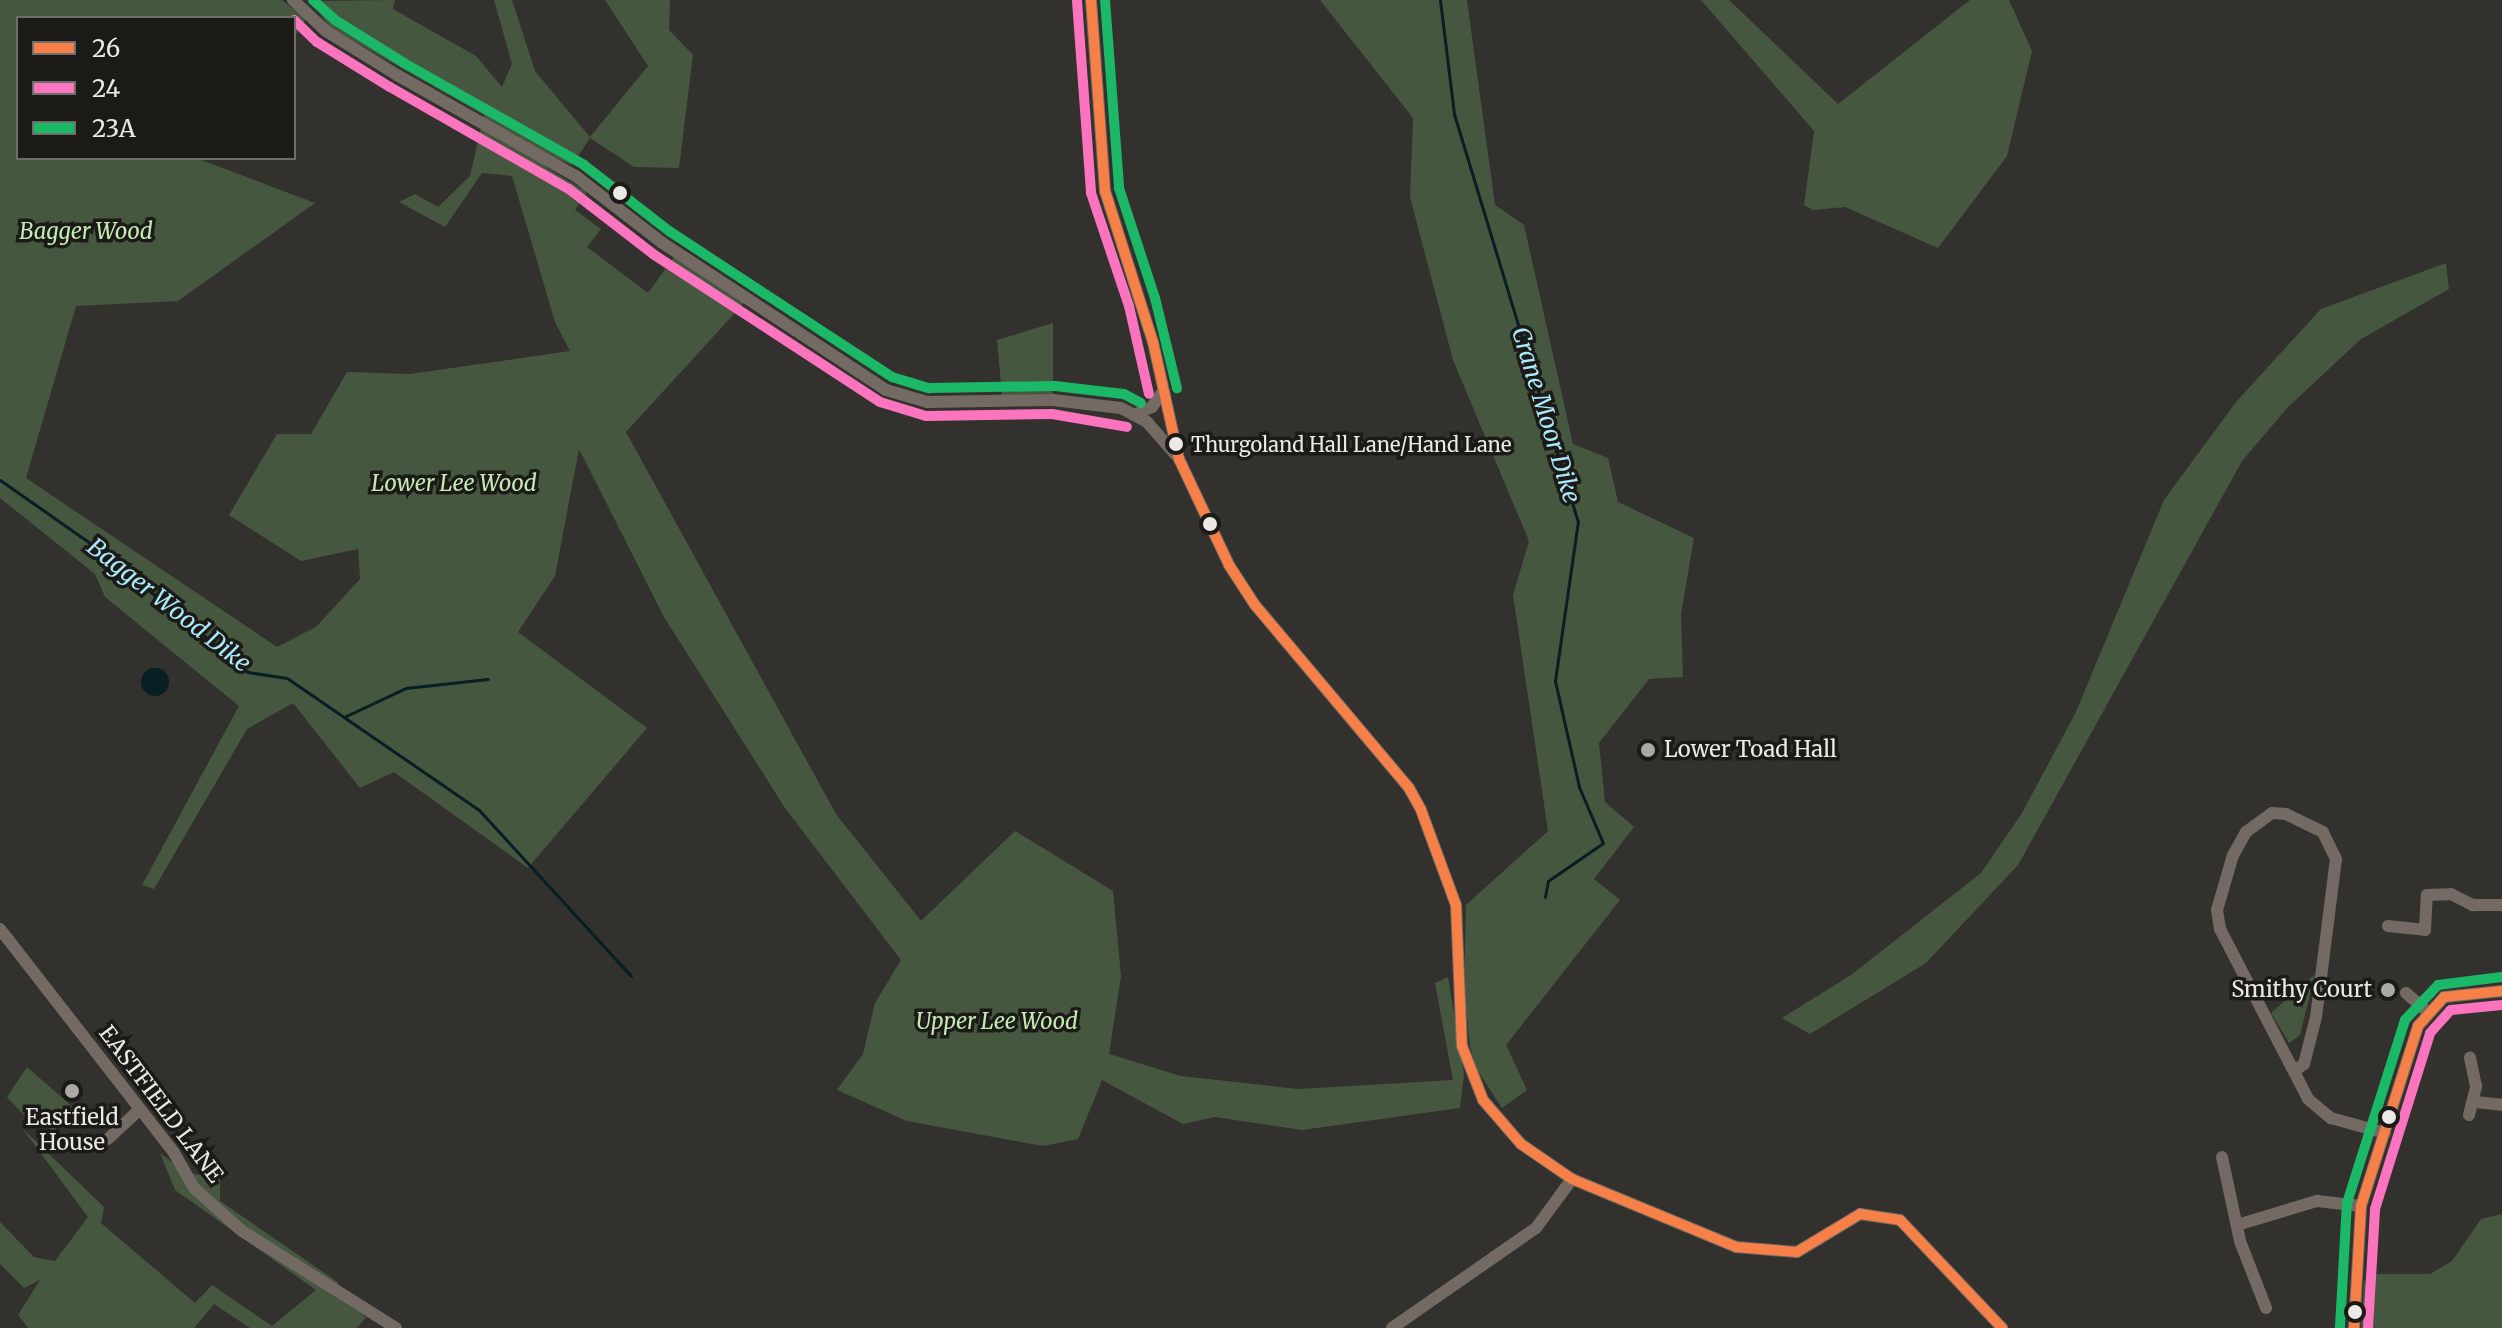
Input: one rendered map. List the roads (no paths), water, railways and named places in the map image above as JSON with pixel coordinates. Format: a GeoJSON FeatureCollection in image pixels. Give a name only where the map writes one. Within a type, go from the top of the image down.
{"type":"FeatureCollection","features":[{"type":"Feature","properties":{"kind":"street"},"geometry":{"type":"LineString","coordinates":[[293,0],[326,31],[577,177],[661,242],[886,390],[927,402],[1053,400],[1121,408],[1134,415],[1179,459]]}},
{"type":"Feature","properties":{"kind":"street"},"geometry":{"type":"LineString","coordinates":[[1091,0],[1105,191],[1142,302],[1179,459],[1229,565],[1255,605],[1409,788],[1421,810],[1456,905],[1462,1046],[1479,1093],[1521,1144],[1572,1179],[1736,1247],[1773,1254],[1797,1252],[1860,1214],[1900,1220],[2002,1328]]}},
{"type":"Feature","properties":{"kind":"street"},"geometry":{"type":"LineString","coordinates":[[1134,415],[1152,407],[1163,391]]}},
{"type":"Feature","properties":{"kind":"street"},"geometry":{"type":"LineString","coordinates":[[2294,1071],[2304,1064],[2316,1017],[2336,859],[2323,832],[2286,814],[2272,813],[2246,832],[2217,910],[2230,952],[2294,1071],[2318,1110],[2385,1133]]}},
{"type":"Feature","properties":{"kind":"street"},"geometry":{"type":"LineString","coordinates":[[2388,926],[2425,930],[2427,895],[2451,894],[2473,905],[2502,905]]}},
{"type":"Feature","properties":{"kind":"street","name":"EASTFIELD LANE"},"geometry":{"type":"LineString","coordinates":[[0,929],[140,1109],[194,1188],[242,1231],[396,1328]]}},
{"type":"Feature","properties":{"kind":"street"},"geometry":{"type":"LineString","coordinates":[[2354,1328],[2361,1206],[2420,1023],[2427,1011],[2456,993],[2502,991]]}},
{"type":"Feature","properties":{"kind":"street"},"geometry":{"type":"LineString","coordinates":[[2406,993],[2427,1011]]}},
{"type":"Feature","properties":{"kind":"street"},"geometry":{"type":"LineString","coordinates":[[2469,1115],[2475,1102],[2470,1058]]}},
{"type":"Feature","properties":{"kind":"street"},"geometry":{"type":"LineString","coordinates":[[2475,1102],[2502,1105]]}},
{"type":"Feature","properties":{"kind":"street"},"geometry":{"type":"LineString","coordinates":[[108,1139],[140,1109]]}},
{"type":"Feature","properties":{"kind":"street"},"geometry":{"type":"LineString","coordinates":[[2222,1157],[2237,1225],[2266,1308]]}},
{"type":"Feature","properties":{"kind":"street"},"geometry":{"type":"LineString","coordinates":[[1392,1328],[1531,1232],[1572,1179]]}},
{"type":"Feature","properties":{"kind":"street"},"geometry":{"type":"LineString","coordinates":[[2237,1225],[2317,1201],[2361,1206]]}},
{"type":"Feature","properties":{"kind":"water"},"geometry":{"type":"Polygon","coordinates":[[[155,668],[165,672],[169,682],[165,692],[155,696],[145,692],[141,682],[145,672],[155,668]]]}},
{"type":"Feature","properties":{"kind":"waterway","name":"Crane Moor Dike"},"geometry":{"type":"LineString","coordinates":[[1440,0],[1454,114],[1578,521],[1555,681],[1579,787],[1603,843],[1548,881],[1545,897]]}},
{"type":"Feature","properties":{"kind":"waterway","name":"Bagger Wood Dike"},"geometry":{"type":"LineString","coordinates":[[0,480],[100,550],[248,672],[287,678],[479,810],[631,976]]}},
{"type":"Feature","properties":{"kind":"waterway","name":"Bagger Wood Dike"},"geometry":{"type":"LineString","coordinates":[[344,717],[406,688],[488,679]]}},
{"type":"Feature","properties":{"kind":"place","name":"Thurgoland Hall Lane/Hand Lane"},"geometry":{"type":"Point","coordinates":[1176,444]}},
{"type":"Feature","properties":{"kind":"place","name":"Lower Toad Hall"},"geometry":{"type":"Point","coordinates":[1648,750]}},
{"type":"Feature","properties":{"kind":"place","name":"Smithy Court"},"geometry":{"type":"Point","coordinates":[2388,990]}},
{"type":"Feature","properties":{"kind":"place","name":"Eastfield House"},"geometry":{"type":"Point","coordinates":[72,1091]}},
{"type":"Feature","properties":{"kind":"park label","name":"Bagger Wood"},"geometry":{"type":"Point","coordinates":[86,232]}},
{"type":"Feature","properties":{"kind":"park label","name":"Lower Lee Wood"},"geometry":{"type":"Point","coordinates":[454,484]}},
{"type":"Feature","properties":{"kind":"park label","name":"Upper Lee Wood"},"geometry":{"type":"Point","coordinates":[997,1022]}}]}
